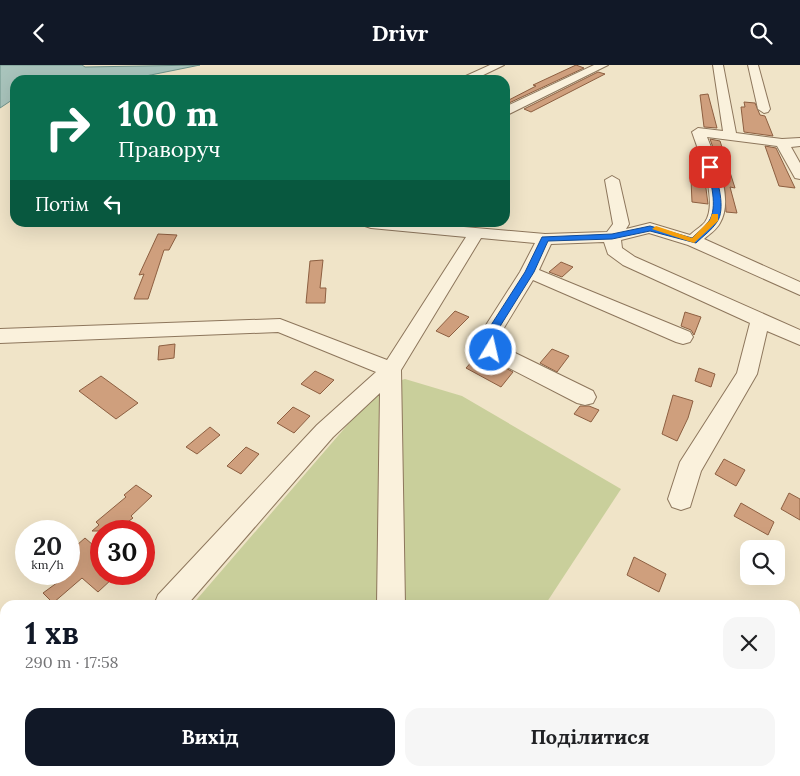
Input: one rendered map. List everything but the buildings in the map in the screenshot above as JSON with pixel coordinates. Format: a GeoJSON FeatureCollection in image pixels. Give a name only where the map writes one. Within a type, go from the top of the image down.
{"type":"FeatureCollection","features":[{"type":"Feature","properties":{"kind":"street"},"geometry":{"type":"LineString","coordinates":[[475,75],[499,65]]}},
{"type":"Feature","properties":{"kind":"street"},"geometry":{"type":"LineString","coordinates":[[510,111],[603,65]]}},
{"type":"Feature","properties":{"kind":"street"},"geometry":{"type":"LineString","coordinates":[[718,65],[730,135]]}},
{"type":"Feature","properties":{"kind":"street"},"geometry":{"type":"LineString","coordinates":[[753,65],[764,109]]}},
{"type":"Feature","properties":{"kind":"street"},"geometry":{"type":"LineString","coordinates":[[694,241],[714,221],[717,207],[714,180],[698,132],[782,143],[800,142]]}},
{"type":"Feature","properties":{"kind":"street"},"geometry":{"type":"LineString","coordinates":[[782,143],[800,175]]}},
{"type":"Feature","properties":{"kind":"street"},"geometry":{"type":"LineString","coordinates":[[612,180],[621,224],[612,237],[614,249],[629,261],[800,338]]}},
{"type":"Feature","properties":{"kind":"street"},"geometry":{"type":"LineString","coordinates":[[413,227],[545,239],[612,237],[650,228],[694,241],[800,289]]}},
{"type":"Feature","properties":{"kind":"street"},"geometry":{"type":"LineString","coordinates":[[173,600],[325,431],[391,370],[476,233]]}},
{"type":"Feature","properties":{"kind":"street"},"geometry":{"type":"LineString","coordinates":[[545,239],[529,272],[489,336],[488,344],[491,350],[585,397]]}},
{"type":"Feature","properties":{"kind":"street"},"geometry":{"type":"LineString","coordinates":[[529,272],[683,337]]}},
{"type":"Feature","properties":{"kind":"street"},"geometry":{"type":"LineString","coordinates":[[680,499],[689,469],[747,374],[760,320]]}},
{"type":"Feature","properties":{"kind":"street"},"geometry":{"type":"LineString","coordinates":[[0,335],[280,325],[391,370]]}},
{"type":"Feature","properties":{"kind":"street"},"geometry":{"type":"LineString","coordinates":[[391,370],[391,600]]}},
{"type":"Feature","properties":{"kind":"green space"},"geometry":{"type":"Polygon","coordinates":[[[405,379],[462,396],[621,489],[548,600],[196,600],[381,386],[405,379]]]}},
{"type":"Feature","properties":{"kind":"water"},"geometry":{"type":"Polygon","coordinates":[[[0,65],[82,65],[85,67],[200,65],[151,75],[10,75],[10,101],[0,108],[0,65]]]}},
{"type":"Feature","properties":{"kind":"slow traffic"},"geometry":{"type":"LineString","coordinates":[[656,229],[694,241],[714,221],[715,216]]}},
{"type":"Feature","properties":{"kind":"route"},"geometry":{"type":"LineString","coordinates":[[491,350],[488,344],[489,336],[529,272],[545,239],[612,237],[650,228],[660,229],[694,241],[714,221],[717,207],[714,180],[710,167]]}}]}
